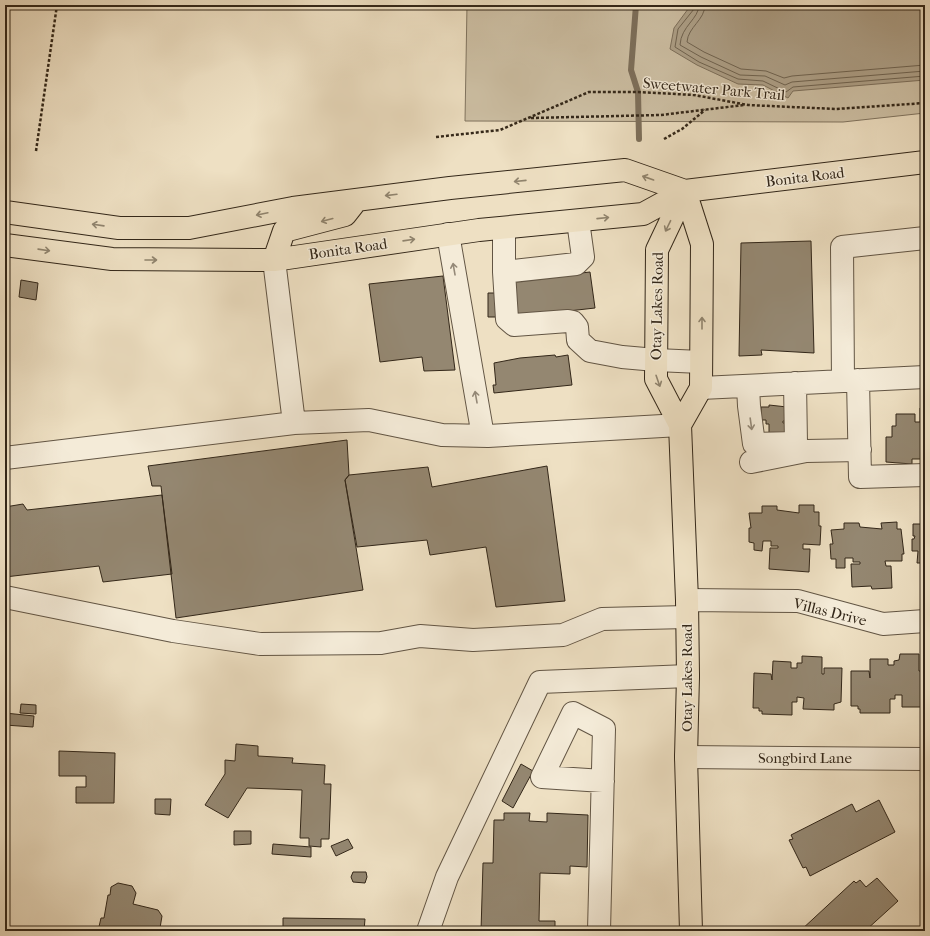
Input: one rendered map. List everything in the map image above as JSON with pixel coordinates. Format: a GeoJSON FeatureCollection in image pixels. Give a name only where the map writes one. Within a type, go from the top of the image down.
{"type":"FeatureCollection","features":[{"type":"Feature","properties":{"kind":"main road","name":"Bonita Road"},"geometry":{"type":"LineString","coordinates":[[5,245],[112,259],[274,260],[448,234],[643,214],[684,191],[925,162]]}},
{"type":"Feature","properties":{"kind":"main road","name":"Bonita Road"},"geometry":{"type":"LineString","coordinates":[[5,212],[119,228],[189,228],[293,208],[358,199],[625,170],[684,191]]}},
{"type":"Feature","properties":{"kind":"main road","name":"Otay Lakes Road"},"geometry":{"type":"LineString","coordinates":[[684,191],[657,250],[656,379],[680,425],[687,609],[688,676],[686,757],[691,931]]}},
{"type":"Feature","properties":{"kind":"main road"},"geometry":{"type":"LineString","coordinates":[[680,425],[701,388],[702,362],[702,244],[684,191]]}},
{"type":"Feature","properties":{"kind":"main road"},"geometry":{"type":"LineString","coordinates":[[274,260],[284,231],[345,215],[358,199]]}},
{"type":"Feature","properties":{"kind":"street"},"geometry":{"type":"LineString","coordinates":[[504,272],[576,264],[583,257],[578,221]]}},
{"type":"Feature","properties":{"kind":"street"},"geometry":{"type":"LineString","coordinates":[[504,228],[504,272],[508,320],[514,325],[568,320],[573,322],[577,327],[578,340],[590,351],[622,357],[702,362]]}},
{"type":"Feature","properties":{"kind":"street"},"geometry":{"type":"LineString","coordinates":[[448,234],[483,436]]}},
{"type":"Feature","properties":{"kind":"street"},"geometry":{"type":"LineString","coordinates":[[925,238],[842,246],[851,380],[860,450],[860,477],[925,475]]}},
{"type":"Feature","properties":{"kind":"street"},"geometry":{"type":"LineString","coordinates":[[274,260],[294,423]]}},
{"type":"Feature","properties":{"kind":"street"},"geometry":{"type":"LineString","coordinates":[[701,388],[925,377]]}},
{"type":"Feature","properties":{"kind":"street"},"geometry":{"type":"LineString","coordinates":[[748,386],[754,444],[796,443],[795,383]]}},
{"type":"Feature","properties":{"kind":"street"},"geometry":{"type":"LineString","coordinates":[[5,458],[294,423],[369,420],[442,435],[483,436],[680,425]]}},
{"type":"Feature","properties":{"kind":"street"},"geometry":{"type":"LineString","coordinates":[[751,462],[806,451],[860,450]]}},
{"type":"Feature","properties":{"kind":"street","name":"Villas Drive"},"geometry":{"type":"LineString","coordinates":[[5,597],[173,631],[260,644],[381,643],[420,636],[473,640],[563,635],[602,619],[687,609],[798,601],[883,624],[925,621]]}},
{"type":"Feature","properties":{"kind":"street"},"geometry":{"type":"LineString","coordinates":[[428,931],[447,877],[540,682],[688,676]]}},
{"type":"Feature","properties":{"kind":"street","name":"Songbird Lane"},"geometry":{"type":"LineString","coordinates":[[686,757],[925,759]]}},
{"type":"Feature","properties":{"kind":"street"},"geometry":{"type":"LineString","coordinates":[[600,931],[603,781]]}},
{"type":"Feature","properties":{"kind":"path"},"geometry":{"type":"LineString","coordinates":[[36,151],[57,5]]}},
{"type":"Feature","properties":{"kind":"path","name":"Sweetwater Park Trail"},"geometry":{"type":"LineString","coordinates":[[436,137],[500,130],[589,92],[638,92],[694,95],[748,105],[836,109],[925,103]]}},
{"type":"Feature","properties":{"kind":"path"},"geometry":{"type":"LineString","coordinates":[[530,118],[591,116],[609,118],[661,115],[748,105]]}},
{"type":"Feature","properties":{"kind":"path"},"geometry":{"type":"LineString","coordinates":[[664,139],[682,129],[705,110]]}},
{"type":"Feature","properties":{"kind":"shaded area"},"geometry":{"type":"Polygon","coordinates":[[[467,5],[925,5],[925,113],[843,122],[465,121],[467,5]]]}},
{"type":"Feature","properties":{"kind":"water"},"geometry":{"type":"Polygon","coordinates":[[[691,5],[925,5],[925,80],[793,91],[788,98],[763,85],[738,84],[697,65],[670,49],[674,28],[691,5]]]}},
{"type":"Feature","properties":{"kind":"building"},"geometry":{"type":"Polygon","coordinates":[[[811,241],[814,353],[761,350],[762,355],[739,356],[741,243],[811,241]]]}},
{"type":"Feature","properties":{"kind":"building"},"geometry":{"type":"Polygon","coordinates":[[[590,272],[595,308],[515,317],[511,281],[590,272]]]}},
{"type":"Feature","properties":{"kind":"building"},"geometry":{"type":"Polygon","coordinates":[[[443,276],[455,370],[424,371],[422,357],[380,362],[369,284],[443,276]]]}},
{"type":"Feature","properties":{"kind":"building"},"geometry":{"type":"Polygon","coordinates":[[[21,280],[38,283],[36,300],[19,297],[21,280]]]}},
{"type":"Feature","properties":{"kind":"building"},"geometry":{"type":"Polygon","coordinates":[[[488,293],[498,293],[498,317],[488,317],[488,293]]]}},
{"type":"Feature","properties":{"kind":"building"},"geometry":{"type":"Polygon","coordinates":[[[555,355],[556,357],[568,355],[572,385],[494,393],[493,385],[496,385],[494,363],[520,358],[555,355]]]}},
{"type":"Feature","properties":{"kind":"building"},"geometry":{"type":"Polygon","coordinates":[[[769,405],[787,407],[787,421],[783,421],[783,423],[788,423],[788,433],[769,433],[769,424],[766,424],[766,420],[761,420],[761,407],[769,407],[769,405]]]}},
{"type":"Feature","properties":{"kind":"building"},"geometry":{"type":"Polygon","coordinates":[[[920,408],[925,408],[925,459],[912,459],[912,464],[886,462],[886,437],[892,437],[892,426],[896,426],[896,414],[915,414],[915,422],[920,422],[920,408]]]}},
{"type":"Feature","properties":{"kind":"building"},"geometry":{"type":"Polygon","coordinates":[[[347,440],[349,475],[345,480],[363,590],[176,618],[161,486],[152,486],[148,466],[347,440]]]}},
{"type":"Feature","properties":{"kind":"building"},"geometry":{"type":"Polygon","coordinates":[[[547,466],[565,601],[496,607],[486,547],[430,555],[427,540],[357,547],[345,480],[349,475],[428,467],[432,487],[547,466]]]}},
{"type":"Feature","properties":{"kind":"building"},"geometry":{"type":"Polygon","coordinates":[[[162,495],[172,574],[103,582],[99,566],[5,577],[5,507],[23,504],[27,510],[162,495]]]}},
{"type":"Feature","properties":{"kind":"building"},"geometry":{"type":"Polygon","coordinates":[[[799,505],[814,505],[814,512],[819,512],[819,526],[821,526],[820,545],[803,544],[803,549],[810,549],[809,572],[769,569],[770,548],[778,548],[778,546],[771,546],[771,541],[763,541],[762,551],[754,550],[754,543],[749,542],[749,528],[751,528],[749,513],[762,513],[762,506],[777,506],[777,510],[799,513],[799,505]]]}},
{"type":"Feature","properties":{"kind":"building"},"geometry":{"type":"Polygon","coordinates":[[[897,522],[897,529],[901,529],[904,554],[902,554],[902,561],[885,561],[886,566],[891,566],[892,588],[872,589],[871,586],[852,587],[851,564],[860,564],[860,562],[853,562],[853,558],[845,558],[845,568],[836,568],[836,559],[831,559],[830,544],[833,544],[831,530],[844,529],[844,523],[859,523],[860,527],[882,529],[881,523],[897,522]]]}},
{"type":"Feature","properties":{"kind":"building"},"geometry":{"type":"Polygon","coordinates":[[[913,524],[925,524],[925,563],[917,563],[918,551],[912,551],[912,539],[914,539],[915,536],[913,536],[913,524]]]}},
{"type":"Feature","properties":{"kind":"building"},"geometry":{"type":"Polygon","coordinates":[[[900,654],[919,654],[919,671],[921,671],[921,665],[925,665],[925,707],[902,707],[902,695],[895,695],[895,699],[890,699],[890,713],[860,713],[858,706],[851,706],[851,671],[869,671],[870,678],[870,659],[888,659],[888,665],[894,665],[894,661],[899,660],[900,654]]]}},
{"type":"Feature","properties":{"kind":"building"},"geometry":{"type":"Polygon","coordinates":[[[802,656],[822,657],[822,674],[824,674],[824,668],[842,668],[841,702],[834,704],[834,710],[803,709],[804,698],[797,697],[797,702],[792,702],[792,715],[762,714],[762,711],[759,711],[759,708],[753,708],[754,673],[771,674],[772,680],[773,661],[791,662],[791,668],[797,668],[797,663],[802,663],[802,656]]]}},
{"type":"Feature","properties":{"kind":"building"},"geometry":{"type":"Polygon","coordinates":[[[21,704],[36,705],[36,714],[20,713],[21,704]]]}},
{"type":"Feature","properties":{"kind":"building"},"geometry":{"type":"Polygon","coordinates":[[[5,713],[34,716],[33,727],[5,725],[5,713]]]}},
{"type":"Feature","properties":{"kind":"building"},"geometry":{"type":"Polygon","coordinates":[[[236,744],[258,746],[258,756],[293,758],[292,763],[325,765],[324,784],[331,784],[329,839],[321,839],[321,847],[309,846],[309,838],[300,838],[302,790],[247,788],[228,818],[205,805],[225,774],[225,760],[235,761],[236,744]]]}},
{"type":"Feature","properties":{"kind":"building"},"geometry":{"type":"Polygon","coordinates":[[[59,751],[115,753],[114,803],[76,803],[76,787],[86,787],[86,776],[59,776],[59,751]]]}},
{"type":"Feature","properties":{"kind":"building"},"geometry":{"type":"Polygon","coordinates":[[[521,764],[533,771],[513,808],[502,801],[521,764]]]}},
{"type":"Feature","properties":{"kind":"building"},"geometry":{"type":"Polygon","coordinates":[[[155,799],[171,799],[170,815],[155,814],[155,799]]]}},
{"type":"Feature","properties":{"kind":"building"},"geometry":{"type":"Polygon","coordinates":[[[879,800],[895,832],[810,876],[806,867],[803,868],[789,840],[793,839],[791,835],[852,804],[856,812],[879,800]]]}},
{"type":"Feature","properties":{"kind":"building"},"geometry":{"type":"Polygon","coordinates":[[[504,813],[530,813],[529,821],[547,822],[547,813],[588,815],[587,867],[570,866],[570,874],[540,873],[539,921],[555,921],[555,931],[481,931],[483,863],[493,863],[494,820],[504,820],[504,813]]]}},
{"type":"Feature","properties":{"kind":"building"},"geometry":{"type":"Polygon","coordinates":[[[234,831],[251,831],[251,844],[234,845],[234,831]]]}},
{"type":"Feature","properties":{"kind":"building"},"geometry":{"type":"Polygon","coordinates":[[[348,839],[353,848],[336,856],[331,846],[348,839]]]}},
{"type":"Feature","properties":{"kind":"building"},"geometry":{"type":"Polygon","coordinates":[[[273,844],[311,847],[311,857],[272,854],[273,844]]]}},
{"type":"Feature","properties":{"kind":"building"},"geometry":{"type":"Polygon","coordinates":[[[353,872],[366,872],[367,877],[365,883],[353,882],[351,877],[353,872]]]}},
{"type":"Feature","properties":{"kind":"building"},"geometry":{"type":"Polygon","coordinates":[[[877,878],[898,901],[865,931],[800,931],[854,881],[856,883],[860,880],[866,887],[877,878]]]}},
{"type":"Feature","properties":{"kind":"building"},"geometry":{"type":"Polygon","coordinates":[[[118,883],[132,886],[136,893],[133,904],[158,910],[162,916],[160,928],[167,929],[167,931],[98,931],[101,918],[104,918],[111,887],[118,883]]]}},
{"type":"Feature","properties":{"kind":"building"},"geometry":{"type":"Polygon","coordinates":[[[283,918],[365,919],[364,931],[283,931],[283,918]]]}},
{"type":"Feature","properties":{"kind":"waterway"},"geometry":{"type":"LineString","coordinates":[[636,5],[631,70],[638,92],[639,139]]}}]}
